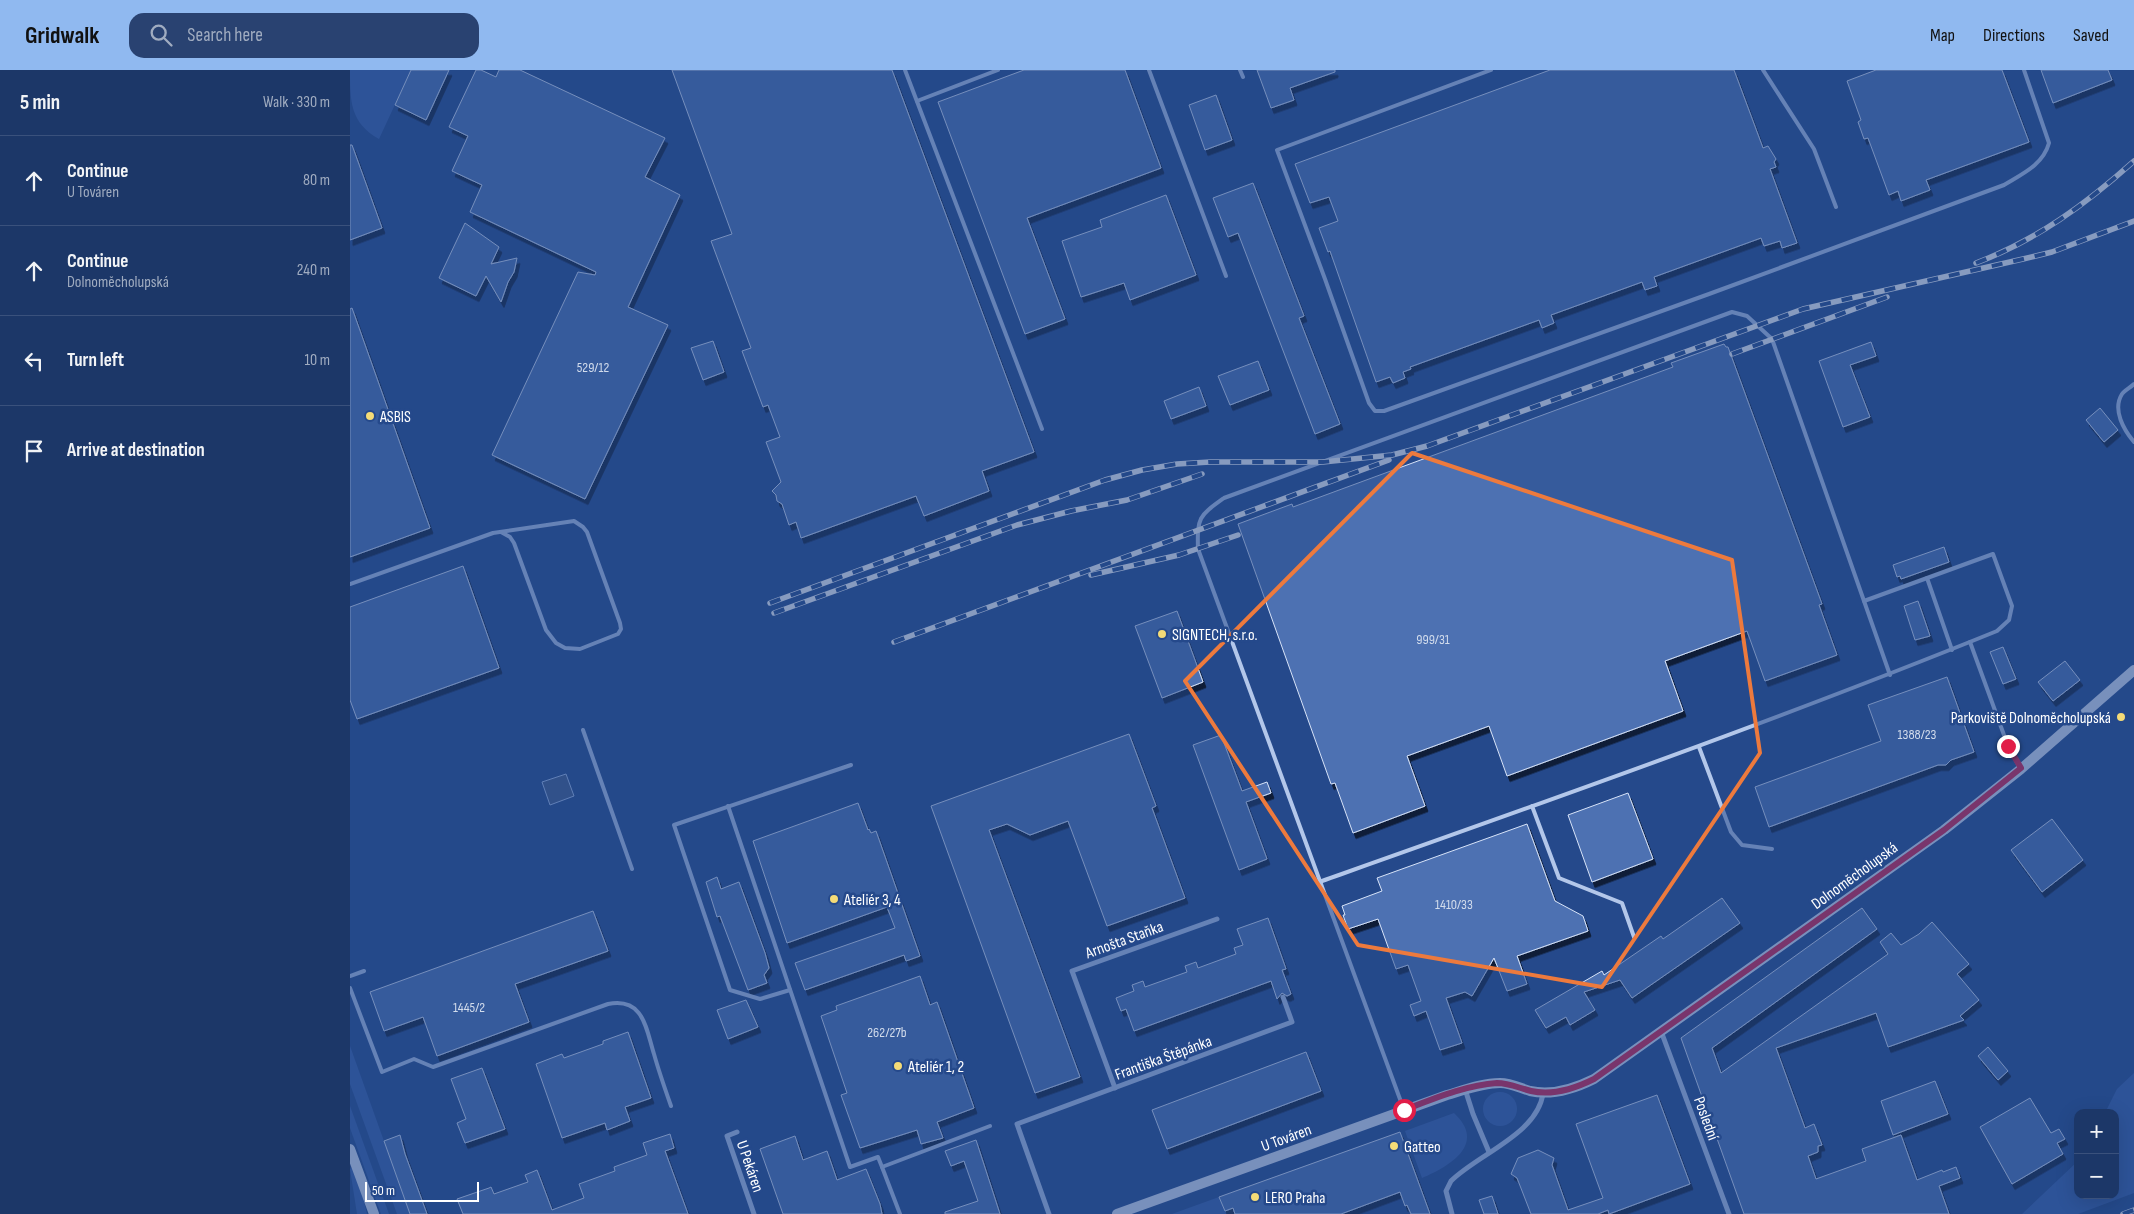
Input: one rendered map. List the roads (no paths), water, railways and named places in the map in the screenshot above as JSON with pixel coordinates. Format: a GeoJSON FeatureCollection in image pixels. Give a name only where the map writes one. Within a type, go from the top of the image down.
{"type":"FeatureCollection","features":[{"type":"Feature","properties":{"kind":"street","name":"Dolnoměcholupská"},"geometry":{"type":"LineString","coordinates":[[1577,1086],[1594,1079],[1944,830],[2021,768],[2134,670]]}},
{"type":"Feature","properties":{"kind":"street","name":"Arnošta Staňka"},"geometry":{"type":"LineString","coordinates":[[1115,1088],[1072,971],[1217,919]]}},
{"type":"Feature","properties":{"kind":"street","name":"Františka Štěpánka"},"geometry":{"type":"LineString","coordinates":[[1049,1214],[1017,1124],[1292,1022],[1283,997]]}},
{"type":"Feature","properties":{"kind":"street","name":"Poslední"},"geometry":{"type":"LineString","coordinates":[[1662,1031],[1729,1214]]}},
{"type":"Feature","properties":{"kind":"street","name":"U Továren"},"geometry":{"type":"LineString","coordinates":[[1117,1214],[1404,1110],[1465,1090],[1503,1083],[1543,1093],[1577,1086]]}},
{"type":"Feature","properties":{"kind":"street"},"geometry":{"type":"LineString","coordinates":[[1465,1090],[1473,1114],[1490,1152]]}},
{"type":"Feature","properties":{"kind":"street"},"geometry":{"type":"LineString","coordinates":[[1452,1214],[1446,1198],[1447,1186],[1456,1176],[1533,1119],[1542,1102],[1543,1093]]}},
{"type":"Feature","properties":{"kind":"street","name":"U Pekáren"},"geometry":{"type":"LineString","coordinates":[[737,1132],[727,1136],[754,1214]]}},
{"type":"Feature","properties":{"kind":"street"},"geometry":{"type":"LineString","coordinates":[[350,1149],[374,1214]]}},
{"type":"Feature","properties":{"kind":"lane"},"geometry":{"type":"LineString","coordinates":[[905,70],[1042,429]]}},
{"type":"Feature","properties":{"kind":"lane"},"geometry":{"type":"LineString","coordinates":[[917,101],[998,70]]}},
{"type":"Feature","properties":{"kind":"lane"},"geometry":{"type":"LineString","coordinates":[[1149,70],[1226,276]]}},
{"type":"Feature","properties":{"kind":"lane"},"geometry":{"type":"LineString","coordinates":[[1240,70],[1242,77]]}},
{"type":"Feature","properties":{"kind":"lane"},"geometry":{"type":"LineString","coordinates":[[1491,70],[1277,150],[1326,279],[1369,403],[1375,411],[1384,410],[1700,298],[2004,185],[2038,163],[2046,152],[2048,143],[2024,70]]}},
{"type":"Feature","properties":{"kind":"lane"},"geometry":{"type":"LineString","coordinates":[[1763,70],[1814,149],[1836,208]]}},
{"type":"Feature","properties":{"kind":"lane"},"geometry":{"type":"LineString","coordinates":[[1404,1110],[1322,881],[1198,549],[1198,527],[1203,514],[1224,498],[1732,312],[1746,316],[1772,339],[1890,675]]}},
{"type":"Feature","properties":{"kind":"lane"},"geometry":{"type":"LineString","coordinates":[[2134,384],[2122,394],[2118,410],[2125,431],[2134,442]]}},
{"type":"Feature","properties":{"kind":"lane"},"geometry":{"type":"LineString","coordinates":[[350,584],[493,533],[566,521],[574,522],[584,527],[620,623],[620,629],[613,637],[580,649],[565,648],[556,643],[546,630],[514,543],[510,537],[500,532]]}},
{"type":"Feature","properties":{"kind":"lane"},"geometry":{"type":"LineString","coordinates":[[1322,881],[1699,747],[1890,675],[1997,632],[2009,620],[2012,606],[1993,554],[1864,601]]}},
{"type":"Feature","properties":{"kind":"lane"},"geometry":{"type":"LineString","coordinates":[[1927,578],[1952,650]]}},
{"type":"Feature","properties":{"kind":"lane"},"geometry":{"type":"LineString","coordinates":[[1970,642],[2008,746],[2021,768]]}},
{"type":"Feature","properties":{"kind":"lane"},"geometry":{"type":"LineString","coordinates":[[583,730],[632,869]]}},
{"type":"Feature","properties":{"kind":"lane"},"geometry":{"type":"LineString","coordinates":[[1699,747],[1731,832],[1742,845],[1772,849]]}},
{"type":"Feature","properties":{"kind":"lane"},"geometry":{"type":"LineString","coordinates":[[790,990],[760,1000],[730,990],[674,825],[851,764]]}},
{"type":"Feature","properties":{"kind":"lane"},"geometry":{"type":"LineString","coordinates":[[728,806],[850,1167],[878,1157],[900,1214]]}},
{"type":"Feature","properties":{"kind":"lane"},"geometry":{"type":"LineString","coordinates":[[1532,806],[1559,878],[1622,903],[1634,937]]}},
{"type":"Feature","properties":{"kind":"lane"},"geometry":{"type":"LineString","coordinates":[[350,976],[364,971]]}},
{"type":"Feature","properties":{"kind":"lane"},"geometry":{"type":"LineString","coordinates":[[350,988],[382,1072],[414,1059],[433,1067],[608,1004],[618,1002],[627,1004],[641,1016],[647,1025],[653,1052],[671,1106]]}},
{"type":"Feature","properties":{"kind":"lane"},"geometry":{"type":"LineString","coordinates":[[882,1167],[990,1126]]}},
{"type":"Feature","properties":{"kind":"railway"},"geometry":{"type":"LineString","coordinates":[[1976,263],[2020,243],[2060,220],[2098,192],[2134,161]]}},
{"type":"Feature","properties":{"kind":"railway"},"geometry":{"type":"LineString","coordinates":[[770,603],[1105,480],[1142,470],[1177,464],[1210,462],[1323,462],[1392,455],[1427,446],[1803,309],[2052,252],[2134,221]]}},
{"type":"Feature","properties":{"kind":"railway"},"geometry":{"type":"LineString","coordinates":[[1732,354],[1887,297]]}},
{"type":"Feature","properties":{"kind":"railway"},"geometry":{"type":"LineString","coordinates":[[894,642],[1389,460]]}},
{"type":"Feature","properties":{"kind":"railway"},"geometry":{"type":"LineString","coordinates":[[774,613],[1017,525],[1071,511],[1127,500],[1202,474]]}},
{"type":"Feature","properties":{"kind":"railway"},"geometry":{"type":"LineString","coordinates":[[1091,575],[1179,555],[1238,535]]}},
{"type":"Feature","properties":{"kind":"railway"},"geometry":{"type":"LineString","coordinates":[[2123,1214],[2134,1210]]}},
{"type":"Feature","properties":{"kind":"place","name":"ASBIS"},"geometry":{"type":"Point","coordinates":[370,416]}},
{"type":"Feature","properties":{"kind":"place","name":"SIGNTECH, s.r.o."},"geometry":{"type":"Point","coordinates":[1162,634]}},
{"type":"Feature","properties":{"kind":"place","name":"Parkoviště Dolnoměcholupská"},"geometry":{"type":"Point","coordinates":[2121,717]}},
{"type":"Feature","properties":{"kind":"place","name":"Ateliér 3, 4"},"geometry":{"type":"Point","coordinates":[834,899]}},
{"type":"Feature","properties":{"kind":"place","name":"Ateliér 1, 2"},"geometry":{"type":"Point","coordinates":[898,1066]}},
{"type":"Feature","properties":{"kind":"place","name":"Gatteo"},"geometry":{"type":"Point","coordinates":[1394,1146]}},
{"type":"Feature","properties":{"kind":"place","name":"LERO Praha"},"geometry":{"type":"Point","coordinates":[1255,1197]}}]}
